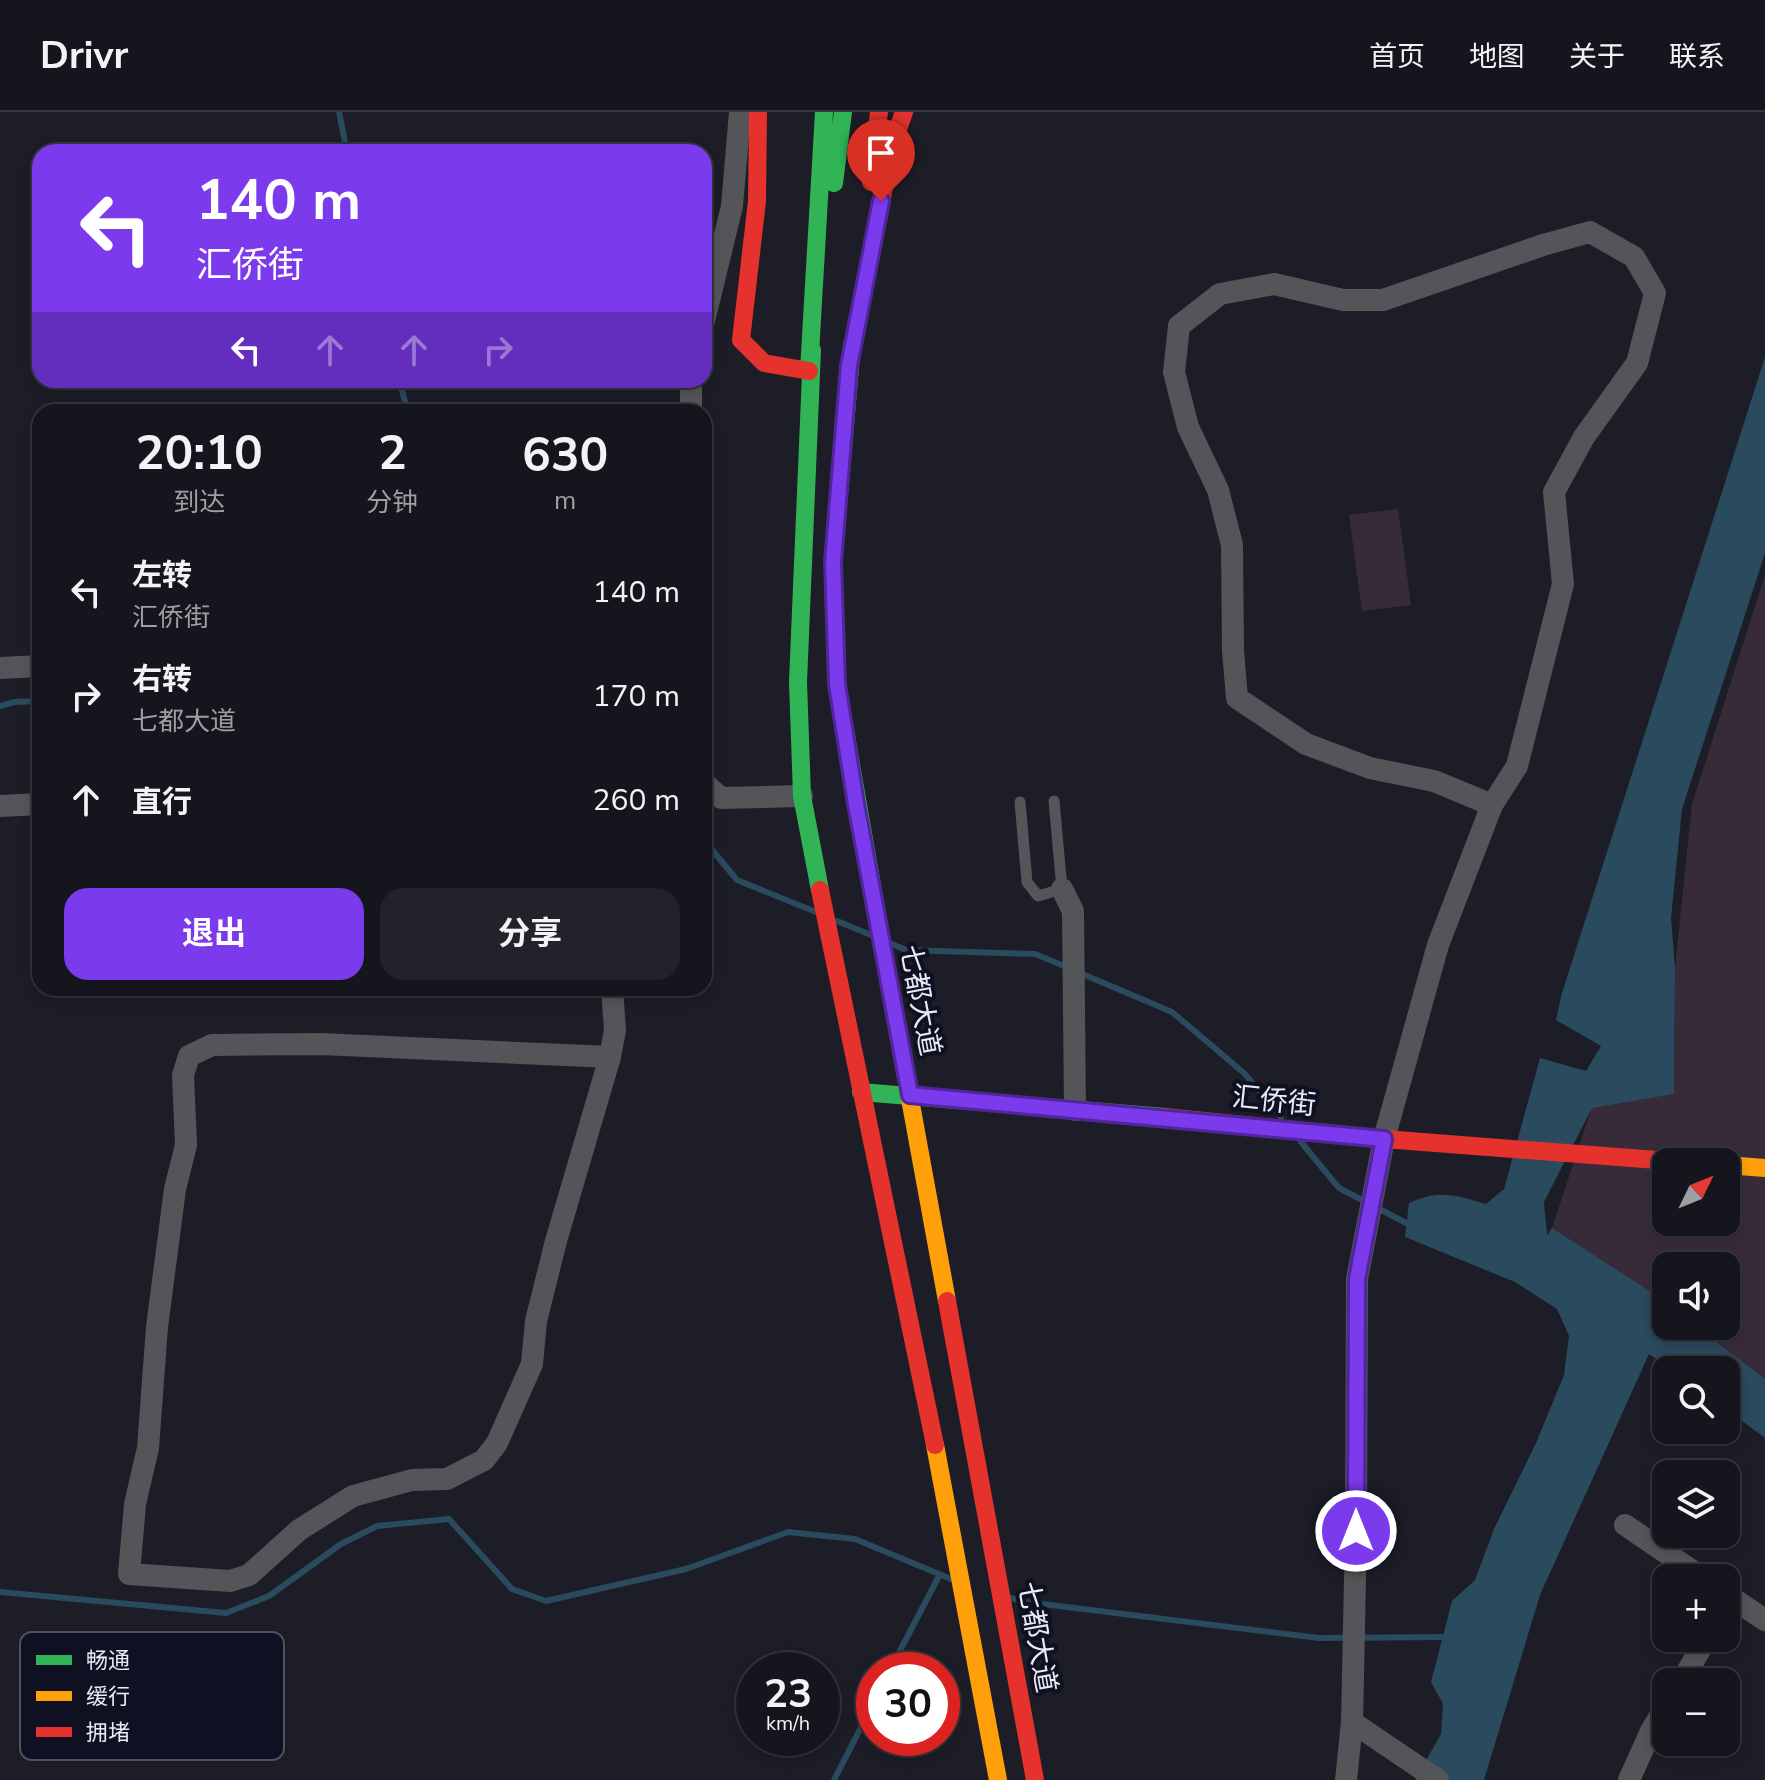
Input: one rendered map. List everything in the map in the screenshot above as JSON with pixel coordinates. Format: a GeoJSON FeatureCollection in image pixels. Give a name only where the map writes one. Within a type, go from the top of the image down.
{"type":"FeatureCollection","features":[{"type":"Feature","properties":{"kind":"main road"},"geometry":{"type":"LineString","coordinates":[[758,112],[757,201],[741,340],[764,363],[809,371]]}},
{"type":"Feature","properties":{"kind":"main road"},"geometry":{"type":"LineString","coordinates":[[824,112],[809,371],[798,682],[802,796],[953,1531],[998,1780]]}},
{"type":"Feature","properties":{"kind":"main road"},"geometry":{"type":"LineString","coordinates":[[809,371],[843,112]]}},
{"type":"Feature","properties":{"kind":"main road"},"geometry":{"type":"LineString","coordinates":[[849,366],[879,112]]}},
{"type":"Feature","properties":{"kind":"main road"},"geometry":{"type":"LineString","coordinates":[[849,366],[892,146],[904,112]]}},
{"type":"Feature","properties":{"kind":"main road","name":"七都大道"},"geometry":{"type":"LineString","coordinates":[[849,366],[833,562],[836,668],[868,872],[1035,1780]]}},
{"type":"Feature","properties":{"kind":"main road","name":"汇侨街"},"geometry":{"type":"LineString","coordinates":[[861,1092],[1652,1160]]}},
{"type":"Feature","properties":{"kind":"main road"},"geometry":{"type":"LineString","coordinates":[[1740,1166],[1765,1168]]}},
{"type":"Feature","properties":{"kind":"street"},"geometry":{"type":"LineString","coordinates":[[712,288],[732,206],[740,112]]}},
{"type":"Feature","properties":{"kind":"street"},"geometry":{"type":"LineString","coordinates":[[1346,1780],[1352,1722],[1357,1279],[1384,1139],[1438,945],[1492,805],[1517,766],[1563,584],[1554,492],[1584,437],[1637,363],[1655,293],[1634,257],[1590,232],[1516,253],[1383,300],[1343,300],[1274,284],[1220,294],[1179,326],[1174,372],[1188,427],[1218,490],[1232,545],[1233,651],[1237,698],[1306,744],[1370,768],[1434,781],[1492,805]]}},
{"type":"Feature","properties":{"kind":"street"},"geometry":{"type":"LineString","coordinates":[[0,668],[32,666]]}},
{"type":"Feature","properties":{"kind":"street"},"geometry":{"type":"LineString","coordinates":[[712,790],[721,798],[802,796]]}},
{"type":"Feature","properties":{"kind":"street"},"geometry":{"type":"LineString","coordinates":[[0,806],[32,804]]}},
{"type":"Feature","properties":{"kind":"street"},"geometry":{"type":"LineString","coordinates":[[1062,889],[1073,911],[1075,1110]]}},
{"type":"Feature","properties":{"kind":"street"},"geometry":{"type":"LineString","coordinates":[[610,1057],[321,1044],[212,1045],[189,1056],[183,1075],[186,1145],[175,1189],[157,1327],[148,1448],[135,1504],[129,1574],[230,1581],[249,1575],[299,1530],[353,1496],[412,1480],[447,1479],[484,1460],[497,1443],[532,1364],[536,1321],[556,1241],[610,1057],[615,1030],[613,996]]}},
{"type":"Feature","properties":{"kind":"street"},"geometry":{"type":"LineString","coordinates":[[1625,1525],[1682,1564]]}},
{"type":"Feature","properties":{"kind":"street"},"geometry":{"type":"LineString","coordinates":[[1740,1606],[1765,1620]]}},
{"type":"Feature","properties":{"kind":"street"},"geometry":{"type":"LineString","coordinates":[[1352,1722],[1438,1780]]}},
{"type":"Feature","properties":{"kind":"street"},"geometry":{"type":"LineString","coordinates":[[1629,1780],[1652,1729]]}},
{"type":"Feature","properties":{"kind":"lane"},"geometry":{"type":"LineString","coordinates":[[1020,802],[1027,882],[1038,896],[1062,889],[1054,801]]}},
{"type":"Feature","properties":{"kind":"shaded area"},"geometry":{"type":"Polygon","coordinates":[[[1398,509],[1411,605],[1362,611],[1349,515],[1398,509]]]}},
{"type":"Feature","properties":{"kind":"shaded area"},"geometry":{"type":"Polygon","coordinates":[[[1765,575],[1765,1379],[1740,1360],[1740,1356],[1735,1356],[1714,1340],[1740,1340],[1740,1252],[1652,1252],[1652,1295],[1552,1228],[1592,1107],[1674,1094],[1675,968],[1692,804],[1765,575]]]}},
{"type":"Feature","properties":{"kind":"water"},"geometry":{"type":"Polygon","coordinates":[[[1765,357],[1765,553],[1682,809],[1671,918],[1675,968],[1674,1094],[1592,1108],[1544,1202],[1547,1235],[1552,1228],[1652,1293],[1652,1340],[1714,1340],[1735,1356],[1649,1354],[1540,1595],[1484,1780],[1415,1780],[1441,1734],[1443,1704],[1431,1682],[1452,1601],[1475,1580],[1494,1529],[1536,1443],[1564,1375],[1569,1336],[1557,1309],[1515,1282],[1405,1237],[1409,1203],[1429,1196],[1448,1195],[1486,1204],[1504,1189],[1540,1058],[1586,1071],[1601,1046],[1556,1020],[1765,357]]]}},
{"type":"Feature","properties":{"kind":"water"},"geometry":{"type":"Polygon","coordinates":[[[1740,1360],[1765,1379],[1765,1438],[1740,1419],[1740,1360]]]}},
{"type":"Feature","properties":{"kind":"waterway"},"geometry":{"type":"LineString","coordinates":[[339,112],[345,144]]}},
{"type":"Feature","properties":{"kind":"waterway"},"geometry":{"type":"LineString","coordinates":[[401,388],[406,404]]}},
{"type":"Feature","properties":{"kind":"waterway"},"geometry":{"type":"LineString","coordinates":[[0,706],[32,701]]}},
{"type":"Feature","properties":{"kind":"waterway"},"geometry":{"type":"LineString","coordinates":[[712,850],[737,880],[816,912]]}},
{"type":"Feature","properties":{"kind":"waterway"},"geometry":{"type":"LineString","coordinates":[[837,921],[871,935]]}},
{"type":"Feature","properties":{"kind":"waterway"},"geometry":{"type":"LineString","coordinates":[[892,944],[906,950],[1035,954],[1069,968]]}},
{"type":"Feature","properties":{"kind":"waterway"},"geometry":{"type":"LineString","coordinates":[[1080,973],[1172,1012],[1244,1073],[1281,1117]]}},
{"type":"Feature","properties":{"kind":"waterway"},"geometry":{"type":"LineString","coordinates":[[1301,1142],[1339,1188],[1414,1227]]}},
{"type":"Feature","properties":{"kind":"waterway"},"geometry":{"type":"LineString","coordinates":[[0,1592],[226,1613],[269,1596],[341,1544],[377,1526],[449,1519],[512,1589],[546,1601],[686,1569],[788,1532],[855,1539],[951,1579]]}},
{"type":"Feature","properties":{"kind":"waterway"},"geometry":{"type":"LineString","coordinates":[[899,1652],[939,1576]]}},
{"type":"Feature","properties":{"kind":"waterway"},"geometry":{"type":"LineString","coordinates":[[1011,1598],[1319,1638],[1449,1637]]}},
{"type":"Feature","properties":{"kind":"waterway"},"geometry":{"type":"LineString","coordinates":[[834,1780],[856,1737]]}},
{"type":"Feature","properties":{"kind":"traffic: fast"},"geometry":{"type":"LineString","coordinates":[[809,371],[824,112]]}},
{"type":"Feature","properties":{"kind":"traffic: fast"},"geometry":{"type":"LineString","coordinates":[[834,183],[843,112]]}},
{"type":"Feature","properties":{"kind":"traffic: fast"},"geometry":{"type":"LineString","coordinates":[[852,345],[833,562],[837,684],[891,995]]}},
{"type":"Feature","properties":{"kind":"traffic: fast"},"geometry":{"type":"LineString","coordinates":[[812,350],[798,682],[802,796],[820,890]]}},
{"type":"Feature","properties":{"kind":"traffic: fast"},"geometry":{"type":"LineString","coordinates":[[861,1092],[1165,1117]]}},
{"type":"Feature","properties":{"kind":"traffic: slow"},"geometry":{"type":"LineString","coordinates":[[891,995],[947,1301]]}},
{"type":"Feature","properties":{"kind":"traffic: slow"},"geometry":{"type":"LineString","coordinates":[[1740,1166],[1765,1168]]}},
{"type":"Feature","properties":{"kind":"traffic: slow"},"geometry":{"type":"LineString","coordinates":[[935,1445],[998,1780]]}},
{"type":"Feature","properties":{"kind":"traffic: jam"},"geometry":{"type":"LineString","coordinates":[[758,112],[757,201],[741,340],[764,363],[809,371]]}},
{"type":"Feature","properties":{"kind":"traffic: jam"},"geometry":{"type":"LineString","coordinates":[[871,182],[879,112]]}},
{"type":"Feature","properties":{"kind":"traffic: jam"},"geometry":{"type":"LineString","coordinates":[[849,366],[892,146],[904,112]]}},
{"type":"Feature","properties":{"kind":"traffic: jam"},"geometry":{"type":"LineString","coordinates":[[820,890],[935,1445]]}},
{"type":"Feature","properties":{"kind":"traffic: jam"},"geometry":{"type":"LineString","coordinates":[[1165,1117],[1384,1139],[1652,1160]]}},
{"type":"Feature","properties":{"kind":"traffic: jam"},"geometry":{"type":"LineString","coordinates":[[947,1301],[1035,1780]]}},
{"type":"Feature","properties":{"kind":"route"},"geometry":{"type":"LineString","coordinates":[[881,201],[849,366],[833,562],[837,684],[910,1095],[1384,1139],[1357,1279],[1356,1531]]}}]}
